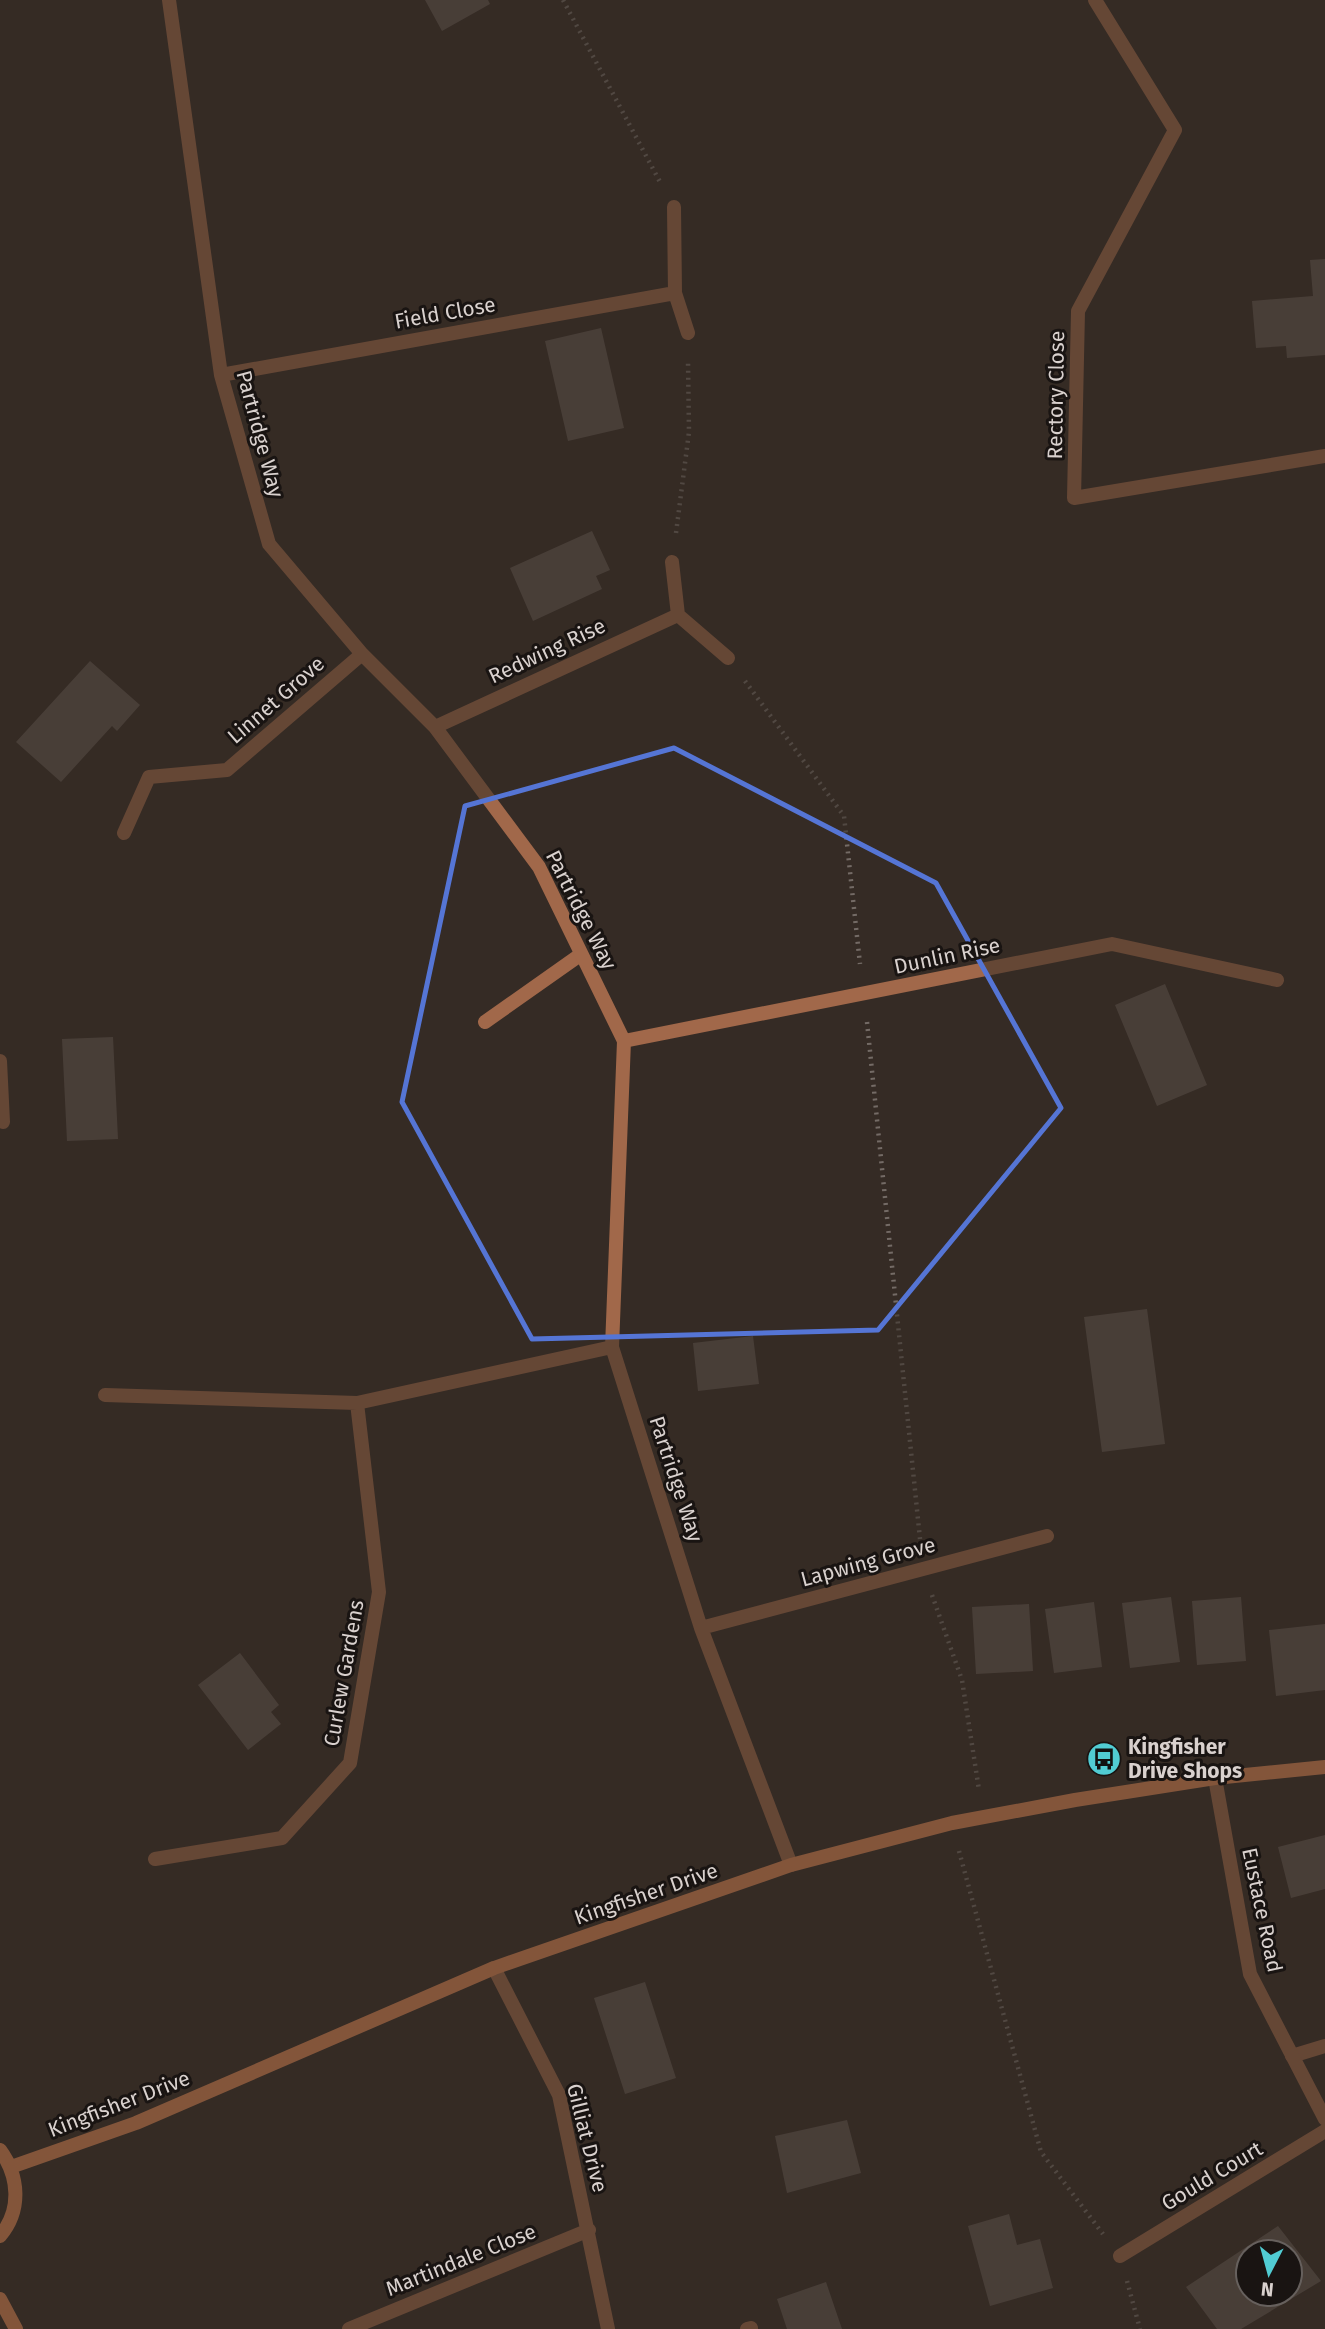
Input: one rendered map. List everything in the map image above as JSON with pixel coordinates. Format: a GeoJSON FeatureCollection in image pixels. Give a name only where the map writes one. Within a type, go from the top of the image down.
{"type":"FeatureCollection","features":[{"type":"Feature","properties":{"kind":"street","name":"Partridge Way"},"geometry":{"type":"LineString","coordinates":[[169,0],[221,375],[269,544],[362,654],[435,727],[538,867],[624,1041],[612,1347],[701,1628],[791,1865]]}},
{"type":"Feature","properties":{"kind":"street","name":"Rectory Close"},"geometry":{"type":"LineString","coordinates":[[1095,0],[1174,130],[1078,311],[1074,498],[1325,456]]}},
{"type":"Feature","properties":{"kind":"street"},"geometry":{"type":"LineString","coordinates":[[674,207],[676,293],[688,333]]}},
{"type":"Feature","properties":{"kind":"street","name":"Field Close"},"geometry":{"type":"LineString","coordinates":[[221,375],[676,293]]}},
{"type":"Feature","properties":{"kind":"street"},"geometry":{"type":"LineString","coordinates":[[672,562],[678,615],[728,657]]}},
{"type":"Feature","properties":{"kind":"street","name":"Redwing Rise"},"geometry":{"type":"LineString","coordinates":[[435,727],[678,615]]}},
{"type":"Feature","properties":{"kind":"street","name":"Linnet Grove"},"geometry":{"type":"LineString","coordinates":[[124,832],[149,777],[227,770],[362,654]]}},
{"type":"Feature","properties":{"kind":"street","name":"Dunlin Rise"},"geometry":{"type":"LineString","coordinates":[[624,1041],[864,995],[1112,943],[1277,980]]}},
{"type":"Feature","properties":{"kind":"street"},"geometry":{"type":"LineString","coordinates":[[485,1022],[580,955]]}},
{"type":"Feature","properties":{"kind":"street"},"geometry":{"type":"LineString","coordinates":[[0,1061],[3,1122]]}},
{"type":"Feature","properties":{"kind":"street"},"geometry":{"type":"LineString","coordinates":[[105,1395],[357,1403],[612,1347]]}},
{"type":"Feature","properties":{"kind":"street","name":"Curlew Gardens"},"geometry":{"type":"LineString","coordinates":[[155,1859],[282,1838],[350,1763],[379,1592],[357,1403]]}},
{"type":"Feature","properties":{"kind":"street","name":"Lapwing Grove"},"geometry":{"type":"LineString","coordinates":[[701,1628],[1047,1536]]}},
{"type":"Feature","properties":{"kind":"street","name":"Kingfisher Drive"},"geometry":{"type":"LineString","coordinates":[[11,2167],[136,2123],[494,1968],[791,1865],[952,1823],[1214,1778],[1325,1767]]}},
{"type":"Feature","properties":{"kind":"street","name":"Eustace Road"},"geometry":{"type":"LineString","coordinates":[[1214,1778],[1250,1974],[1325,2119]]}},
{"type":"Feature","properties":{"kind":"street","name":"Gilliat Drive"},"geometry":{"type":"LineString","coordinates":[[494,1968],[559,2095],[608,2329]]}},
{"type":"Feature","properties":{"kind":"street"},"geometry":{"type":"LineString","coordinates":[[1292,2056],[1325,2046]]}},
{"type":"Feature","properties":{"kind":"street","name":"Gould Court"},"geometry":{"type":"LineString","coordinates":[[1120,2256],[1325,2131]]}},
{"type":"Feature","properties":{"kind":"street"},"geometry":{"type":"LineString","coordinates":[[0,2150],[11,2167],[16,2188],[15,2208],[7,2228],[0,2236]]}},
{"type":"Feature","properties":{"kind":"street","name":"Martindale Close"},"geometry":{"type":"LineString","coordinates":[[349,2329],[589,2230]]}},
{"type":"Feature","properties":{"kind":"street"},"geometry":{"type":"LineString","coordinates":[[0,2299],[16,2329]]}},
{"type":"Feature","properties":{"kind":"path"},"geometry":{"type":"LineString","coordinates":[[563,0],[674,207]]}},
{"type":"Feature","properties":{"kind":"path"},"geometry":{"type":"LineString","coordinates":[[672,562],[689,432],[688,333]]}},
{"type":"Feature","properties":{"kind":"path"},"geometry":{"type":"LineString","coordinates":[[728,657],[844,816],[923,1569],[962,1680],[983,1818]]}},
{"type":"Feature","properties":{"kind":"path"},"geometry":{"type":"LineString","coordinates":[[952,1823],[1041,2152],[1120,2256],[1140,2329]]}},
{"type":"Feature","properties":{"kind":"highlighted area"},"geometry":{"type":"Polygon","coordinates":[[[674,748],[936,883],[1061,1108],[878,1330],[532,1339],[402,1102],[465,806],[674,748]]]}},
{"type":"Feature","properties":{"kind":"building"},"geometry":{"type":"Polygon","coordinates":[[[425,0],[488,0],[490,4],[442,31],[425,0]]]}},
{"type":"Feature","properties":{"kind":"building"},"geometry":{"type":"Polygon","coordinates":[[[1325,259],[1325,355],[1287,358],[1286,346],[1256,348],[1252,301],[1313,296],[1310,260],[1325,259]]]}},
{"type":"Feature","properties":{"kind":"building"},"geometry":{"type":"Polygon","coordinates":[[[601,328],[624,428],[568,441],[545,341],[601,328]]]}},
{"type":"Feature","properties":{"kind":"building"},"geometry":{"type":"Polygon","coordinates":[[[592,531],[610,570],[596,576],[602,589],[533,621],[510,568],[592,531]]]}},
{"type":"Feature","properties":{"kind":"building"},"geometry":{"type":"Polygon","coordinates":[[[90,661],[140,705],[117,731],[112,726],[61,782],[16,742],[90,661]]]}},
{"type":"Feature","properties":{"kind":"building"},"geometry":{"type":"Polygon","coordinates":[[[1165,984],[1207,1085],[1157,1106],[1115,1005],[1165,984]]]}},
{"type":"Feature","properties":{"kind":"building"},"geometry":{"type":"Polygon","coordinates":[[[113,1037],[118,1139],[67,1141],[62,1039],[113,1037]]]}},
{"type":"Feature","properties":{"kind":"building"},"geometry":{"type":"Polygon","coordinates":[[[1147,1309],[1165,1444],[1102,1452],[1084,1317],[1147,1309]]]}},
{"type":"Feature","properties":{"kind":"building"},"geometry":{"type":"Polygon","coordinates":[[[753,1336],[759,1384],[698,1391],[693,1343],[753,1336]]]}},
{"type":"Feature","properties":{"kind":"building"},"geometry":{"type":"Polygon","coordinates":[[[1171,1597],[1180,1662],[1130,1668],[1122,1603],[1171,1597]]]}},
{"type":"Feature","properties":{"kind":"building"},"geometry":{"type":"Polygon","coordinates":[[[1241,1597],[1246,1661],[1197,1665],[1192,1601],[1241,1597]]]}},
{"type":"Feature","properties":{"kind":"building"},"geometry":{"type":"Polygon","coordinates":[[[1094,1602],[1102,1667],[1054,1673],[1045,1609],[1094,1602]]]}},
{"type":"Feature","properties":{"kind":"building"},"geometry":{"type":"Polygon","coordinates":[[[1029,1604],[1033,1671],[976,1674],[972,1607],[1029,1604]]]}},
{"type":"Feature","properties":{"kind":"building"},"geometry":{"type":"Polygon","coordinates":[[[1325,1624],[1325,1690],[1276,1696],[1269,1630],[1325,1624]]]}},
{"type":"Feature","properties":{"kind":"building"},"geometry":{"type":"Polygon","coordinates":[[[240,1653],[279,1705],[271,1712],[281,1724],[248,1750],[198,1685],[240,1653]]]}},
{"type":"Feature","properties":{"kind":"building"},"geometry":{"type":"Polygon","coordinates":[[[1325,1835],[1325,1889],[1291,1898],[1278,1847],[1325,1835]]]}},
{"type":"Feature","properties":{"kind":"building"},"geometry":{"type":"Polygon","coordinates":[[[645,1982],[676,2078],[625,2094],[594,1998],[645,1982]]]}},
{"type":"Feature","properties":{"kind":"building"},"geometry":{"type":"Polygon","coordinates":[[[847,2120],[861,2173],[787,2193],[775,2136],[847,2120]]]}},
{"type":"Feature","properties":{"kind":"building"},"geometry":{"type":"Polygon","coordinates":[[[1009,2214],[1017,2245],[1040,2239],[1053,2288],[990,2306],[968,2226],[1009,2214]]]}},
{"type":"Feature","properties":{"kind":"building"},"geometry":{"type":"Polygon","coordinates":[[[1278,2226],[1287,2238],[1260,2238],[1278,2226]]]}},
{"type":"Feature","properties":{"kind":"building"},"geometry":{"type":"Polygon","coordinates":[[[1234,2255],[1234,2308],[1276,2308],[1241,2329],[1217,2329],[1186,2287],[1234,2255]]]}},
{"type":"Feature","properties":{"kind":"building"},"geometry":{"type":"Polygon","coordinates":[[[1304,2259],[1321,2281],[1304,2291],[1304,2259]]]}},
{"type":"Feature","properties":{"kind":"building"},"geometry":{"type":"Polygon","coordinates":[[[826,2282],[842,2329],[787,2329],[777,2299],[826,2282]]]}},
{"type":"Feature","properties":{"kind":"place","name":"Kingfisher Drive Shops"},"geometry":{"type":"Point","coordinates":[1104,1759]}}]}
